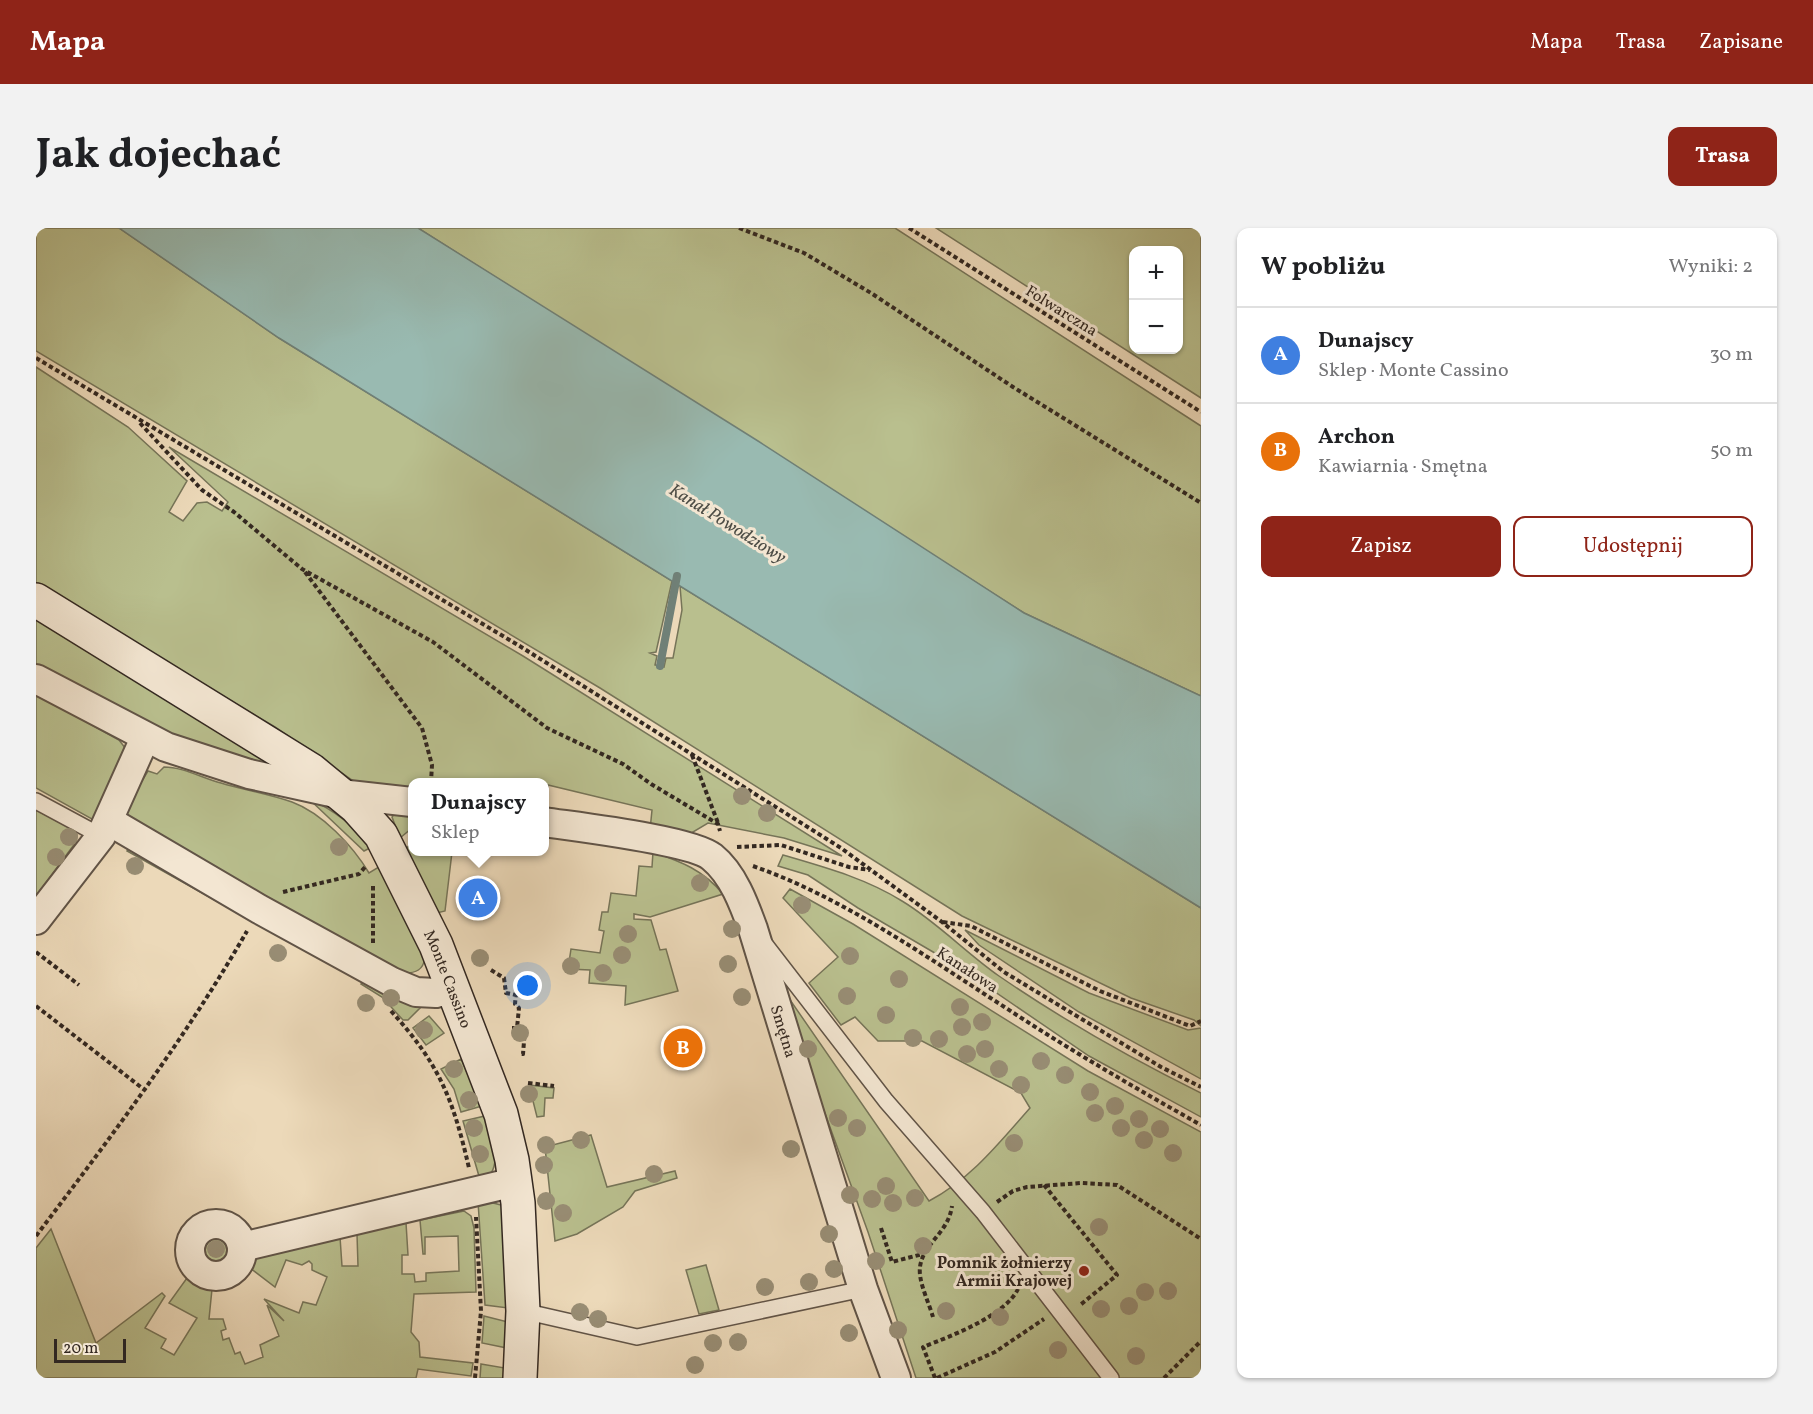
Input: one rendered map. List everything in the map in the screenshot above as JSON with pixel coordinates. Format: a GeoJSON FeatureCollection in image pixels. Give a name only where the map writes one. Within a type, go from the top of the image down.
{"type":"FeatureCollection","features":[{"type":"Feature","properties":{"kind":"street","name":"Monte Cassino"},"geometry":{"type":"LineString","coordinates":[[36,600],[311,770],[356,807],[381,835],[395,859],[454,988],[501,1114],[515,1182],[523,1311],[520,1378]]}},
{"type":"Feature","properties":{"kind":"street","name":"Monte Cassino"},"geometry":{"type":"LineString","coordinates":[[36,679],[145,738],[249,774],[340,794]]}},
{"type":"Feature","properties":{"kind":"street"},"geometry":{"type":"LineString","coordinates":[[36,920],[105,828],[145,738]]}},
{"type":"Feature","properties":{"kind":"street"},"geometry":{"type":"LineString","coordinates":[[340,794],[408,802]]}},
{"type":"Feature","properties":{"kind":"street","name":"Smętna"},"geometry":{"type":"LineString","coordinates":[[549,823],[719,852],[753,929],[863,1290],[896,1378]]}},
{"type":"Feature","properties":{"kind":"street"},"geometry":{"type":"LineString","coordinates":[[105,828],[416,992],[436,993],[454,988]]}},
{"type":"Feature","properties":{"kind":"street"},"geometry":{"type":"LineString","coordinates":[[242,1246],[515,1182]]}},
{"type":"Feature","properties":{"kind":"lane"},"geometry":{"type":"LineString","coordinates":[[36,801],[105,828]]}},
{"type":"Feature","properties":{"kind":"lane"},"geometry":{"type":"LineString","coordinates":[[753,929],[886,1101],[982,1212],[1111,1378]]}},
{"type":"Feature","properties":{"kind":"lane"},"geometry":{"type":"LineString","coordinates":[[523,1311],[637,1337],[863,1290]]}},
{"type":"Feature","properties":{"kind":"path"},"geometry":{"type":"LineString","coordinates":[[739,228],[804,253],[872,293],[1013,387],[1201,503]]}},
{"type":"Feature","properties":{"kind":"path","name":"Folwarczna"},"geometry":{"type":"LineString","coordinates":[[909,228],[1201,412]]}},
{"type":"Feature","properties":{"kind":"path"},"geometry":{"type":"LineString","coordinates":[[36,358],[518,645],[872,870],[1004,972],[1161,1067],[1201,1087]]}},
{"type":"Feature","properties":{"kind":"path"},"geometry":{"type":"LineString","coordinates":[[138,420],[202,490],[234,512],[302,569],[433,642],[548,728],[624,764],[651,784],[718,824]]}},
{"type":"Feature","properties":{"kind":"path"},"geometry":{"type":"LineString","coordinates":[[302,569],[422,728],[432,765],[431,778]]}},
{"type":"Feature","properties":{"kind":"path"},"geometry":{"type":"LineString","coordinates":[[692,754],[718,824],[719,852],[782,845],[849,867],[872,870]]}},
{"type":"Feature","properties":{"kind":"path","name":"Kanałowa"},"geometry":{"type":"LineString","coordinates":[[719,852],[782,877],[820,896],[933,961],[1095,1066],[1201,1125]]}},
{"type":"Feature","properties":{"kind":"path"},"geometry":{"type":"LineString","coordinates":[[36,1236],[146,1091],[206,1002],[259,909],[282,892],[359,874],[369,863],[371,872]]}},
{"type":"Feature","properties":{"kind":"path"},"geometry":{"type":"LineString","coordinates":[[366,967],[373,956],[373,880]]}},
{"type":"Feature","properties":{"kind":"path"},"geometry":{"type":"LineString","coordinates":[[942,922],[971,926],[1100,991],[1190,1026],[1201,1021]]}},
{"type":"Feature","properties":{"kind":"path"},"geometry":{"type":"LineString","coordinates":[[36,952],[79,985]]}},
{"type":"Feature","properties":{"kind":"path"},"geometry":{"type":"LineString","coordinates":[[491,970],[504,978],[506,993],[516,994],[515,1004],[519,1008],[514,1028],[526,1028],[523,1054]]}},
{"type":"Feature","properties":{"kind":"path"},"geometry":{"type":"LineString","coordinates":[[36,1006],[146,1091]]}},
{"type":"Feature","properties":{"kind":"path"},"geometry":{"type":"LineString","coordinates":[[388,1009],[434,1065],[448,1091],[475,1193],[481,1311],[475,1378]]}},
{"type":"Feature","properties":{"kind":"path"},"geometry":{"type":"LineString","coordinates":[[528,1083],[554,1086]]}},
{"type":"Feature","properties":{"kind":"path"},"geometry":{"type":"LineString","coordinates":[[1031,1277],[1018,1287],[1013,1298],[967,1329],[923,1347],[936,1378],[995,1352],[1118,1275],[1044,1185]]}},
{"type":"Feature","properties":{"kind":"path"},"geometry":{"type":"LineString","coordinates":[[982,1212],[1013,1191],[1044,1185],[1117,1185],[1201,1239]]}},
{"type":"Feature","properties":{"kind":"path"},"geometry":{"type":"LineString","coordinates":[[933,1317],[919,1269],[924,1254],[950,1220],[952,1206]]}},
{"type":"Feature","properties":{"kind":"path"},"geometry":{"type":"LineString","coordinates":[[881,1228],[892,1262],[924,1254]]}},
{"type":"Feature","properties":{"kind":"path"},"geometry":{"type":"LineString","coordinates":[[1167,1377],[1201,1341]]}},
{"type":"Feature","properties":{"kind":"green space"},"geometry":{"type":"Polygon","coordinates":[[[36,228],[119,228],[279,338],[672,581],[656,652],[650,653],[657,656],[655,665],[664,667],[666,658],[673,658],[682,610],[680,586],[1201,908],[1201,1026],[1194,1020],[1131,998],[962,916],[600,688],[36,351],[36,228]]]}},
{"type":"Feature","properties":{"kind":"green space"},"geometry":{"type":"Polygon","coordinates":[[[418,228],[895,228],[1201,426],[1201,696],[1024,613],[418,228]]]}},
{"type":"Feature","properties":{"kind":"green space"},"geometry":{"type":"Polygon","coordinates":[[[936,228],[1201,228],[1201,398],[1132,354],[1183,354],[1183,246],[1129,246],[1129,352],[936,228]]]}},
{"type":"Feature","properties":{"kind":"green space"},"geometry":{"type":"Polygon","coordinates":[[[36,367],[128,427],[187,481],[169,512],[183,521],[197,503],[207,502],[222,511],[228,502],[169,447],[523,656],[842,856],[784,838],[708,823],[683,838],[650,830],[652,810],[549,785],[549,778],[408,778],[408,793],[355,782],[275,727],[36,585],[36,367]]]}},
{"type":"Feature","properties":{"kind":"green space"},"geometry":{"type":"Polygon","coordinates":[[[36,613],[267,756],[265,763],[258,765],[205,752],[36,670],[36,613]]]}},
{"type":"Feature","properties":{"kind":"green space"},"geometry":{"type":"Polygon","coordinates":[[[36,694],[119,740],[126,749],[99,823],[36,788],[36,694]]]}},
{"type":"Feature","properties":{"kind":"green space"},"geometry":{"type":"Polygon","coordinates":[[[164,767],[171,767],[292,802],[314,814],[336,832],[369,873],[382,865],[425,958],[421,968],[405,973],[130,828],[124,810],[148,771],[157,774],[164,767]]]}},
{"type":"Feature","properties":{"kind":"green space"},"geometry":{"type":"Polygon","coordinates":[[[309,799],[343,819],[372,847],[364,851],[309,799]]]}},
{"type":"Feature","properties":{"kind":"green space"},"geometry":{"type":"Polygon","coordinates":[[[36,810],[74,830],[77,835],[76,842],[36,896],[36,810]]]}},
{"type":"Feature","properties":{"kind":"green space"},"geometry":{"type":"Polygon","coordinates":[[[408,810],[408,831],[400,838],[392,817],[395,813],[408,810]]]}},
{"type":"Feature","properties":{"kind":"green space"},"geometry":{"type":"Polygon","coordinates":[[[130,846],[247,918],[127,851],[130,846]]]}},
{"type":"Feature","properties":{"kind":"green space"},"geometry":{"type":"Polygon","coordinates":[[[653,852],[700,873],[723,894],[650,917],[634,914],[634,919],[651,920],[660,950],[666,949],[678,991],[625,1005],[626,986],[589,983],[590,970],[568,969],[571,949],[600,953],[604,931],[599,930],[602,912],[608,912],[611,893],[636,896],[639,866],[652,867],[653,852]]]}},
{"type":"Feature","properties":{"kind":"green space"},"geometry":{"type":"Polygon","coordinates":[[[783,855],[859,880],[902,901],[1023,992],[1149,1067],[1201,1093],[1201,1117],[1089,1056],[957,966],[858,908],[808,875],[778,866],[783,855]]]}},
{"type":"Feature","properties":{"kind":"green space"},"geometry":{"type":"Polygon","coordinates":[[[408,856],[452,856],[445,911],[437,913],[408,856]]]}},
{"type":"Feature","properties":{"kind":"green space"},"geometry":{"type":"Polygon","coordinates":[[[790,889],[853,924],[1088,1071],[1201,1132],[1201,1378],[916,1378],[868,1232],[777,981],[929,1201],[971,1171],[1030,1108],[1021,1093],[922,1041],[878,1041],[855,1017],[841,1025],[809,983],[838,957],[783,898],[790,889]]]}},
{"type":"Feature","properties":{"kind":"green space"},"geometry":{"type":"Polygon","coordinates":[[[965,930],[1089,993],[1188,1030],[1201,1028],[1201,1079],[1079,1012],[979,945],[965,930]]]}},
{"type":"Feature","properties":{"kind":"green space"},"geometry":{"type":"Polygon","coordinates":[[[369,973],[420,1008],[408,1020],[403,1020],[382,997],[361,984],[369,973]]]}},
{"type":"Feature","properties":{"kind":"green space"},"geometry":{"type":"Polygon","coordinates":[[[429,1016],[444,1033],[426,1045],[413,1028],[429,1016]]]}},
{"type":"Feature","properties":{"kind":"green space"},"geometry":{"type":"Polygon","coordinates":[[[461,1059],[482,1106],[461,1112],[454,1089],[441,1069],[461,1059]]]}},
{"type":"Feature","properties":{"kind":"green space"},"geometry":{"type":"Polygon","coordinates":[[[529,1085],[554,1088],[553,1098],[545,1098],[544,1116],[537,1117],[529,1085]]]}},
{"type":"Feature","properties":{"kind":"green space"},"geometry":{"type":"Polygon","coordinates":[[[485,1116],[495,1153],[495,1162],[489,1177],[481,1183],[463,1121],[485,1116]]]}},
{"type":"Feature","properties":{"kind":"green space"},"geometry":{"type":"Polygon","coordinates":[[[591,1135],[607,1187],[675,1171],[677,1178],[635,1191],[623,1207],[577,1234],[555,1241],[545,1147],[591,1135]]]}},
{"type":"Feature","properties":{"kind":"green space"},"geometry":{"type":"Polygon","coordinates":[[[485,1201],[501,1205],[504,1214],[508,1308],[485,1305],[478,1202],[485,1201]]]}},
{"type":"Feature","properties":{"kind":"green space"},"geometry":{"type":"Polygon","coordinates":[[[464,1211],[471,1216],[474,1228],[476,1292],[414,1294],[411,1332],[419,1342],[420,1357],[473,1363],[471,1376],[418,1369],[416,1378],[36,1378],[36,1248],[51,1229],[96,1343],[162,1293],[165,1296],[145,1328],[166,1339],[161,1348],[174,1355],[197,1318],[169,1303],[187,1278],[201,1287],[212,1289],[209,1319],[223,1319],[226,1329],[221,1331],[223,1340],[229,1338],[235,1354],[240,1352],[245,1364],[263,1357],[260,1345],[279,1336],[267,1305],[284,1321],[264,1299],[299,1313],[303,1302],[316,1305],[327,1277],[312,1270],[312,1264],[309,1261],[302,1265],[286,1260],[275,1287],[250,1268],[256,1255],[340,1237],[342,1266],[358,1266],[357,1234],[406,1223],[408,1255],[402,1255],[402,1274],[414,1274],[415,1282],[426,1281],[426,1273],[459,1271],[458,1236],[425,1237],[425,1254],[423,1254],[420,1220],[464,1211]]]}},
{"type":"Feature","properties":{"kind":"green space"},"geometry":{"type":"Polygon","coordinates":[[[216,1233],[228,1238],[233,1250],[228,1262],[216,1267],[204,1262],[199,1250],[204,1238],[216,1233]]]}},
{"type":"Feature","properties":{"kind":"green space"},"geometry":{"type":"Polygon","coordinates":[[[706,1265],[719,1310],[699,1314],[686,1270],[706,1265]]]}},
{"type":"Feature","properties":{"kind":"green space"},"geometry":{"type":"Polygon","coordinates":[[[484,1316],[508,1322],[507,1348],[482,1343],[484,1316]]]}},
{"type":"Feature","properties":{"kind":"green space"},"geometry":{"type":"Polygon","coordinates":[[[481,1364],[505,1368],[504,1378],[480,1378],[481,1364]]]}},
{"type":"Feature","properties":{"kind":"water","name":"Kanał Powodziowy"},"geometry":{"type":"Polygon","coordinates":[[[119,228],[418,228],[758,441],[1024,613],[1201,696],[1201,908],[279,338],[119,228]]]}},
{"type":"Feature","properties":{"kind":"waterway"},"geometry":{"type":"LineString","coordinates":[[660,666],[677,576]]}},
{"type":"Feature","properties":{"kind":"place","name":"Dunajscy"},"geometry":{"type":"Point","coordinates":[478,898]}},
{"type":"Feature","properties":{"kind":"place","name":"Archon"},"geometry":{"type":"Point","coordinates":[683,1048]}},
{"type":"Feature","properties":{"kind":"place","name":"Pomnik żołnierzy Armii Krajowej"},"geometry":{"type":"Point","coordinates":[1084,1271]}}]}
